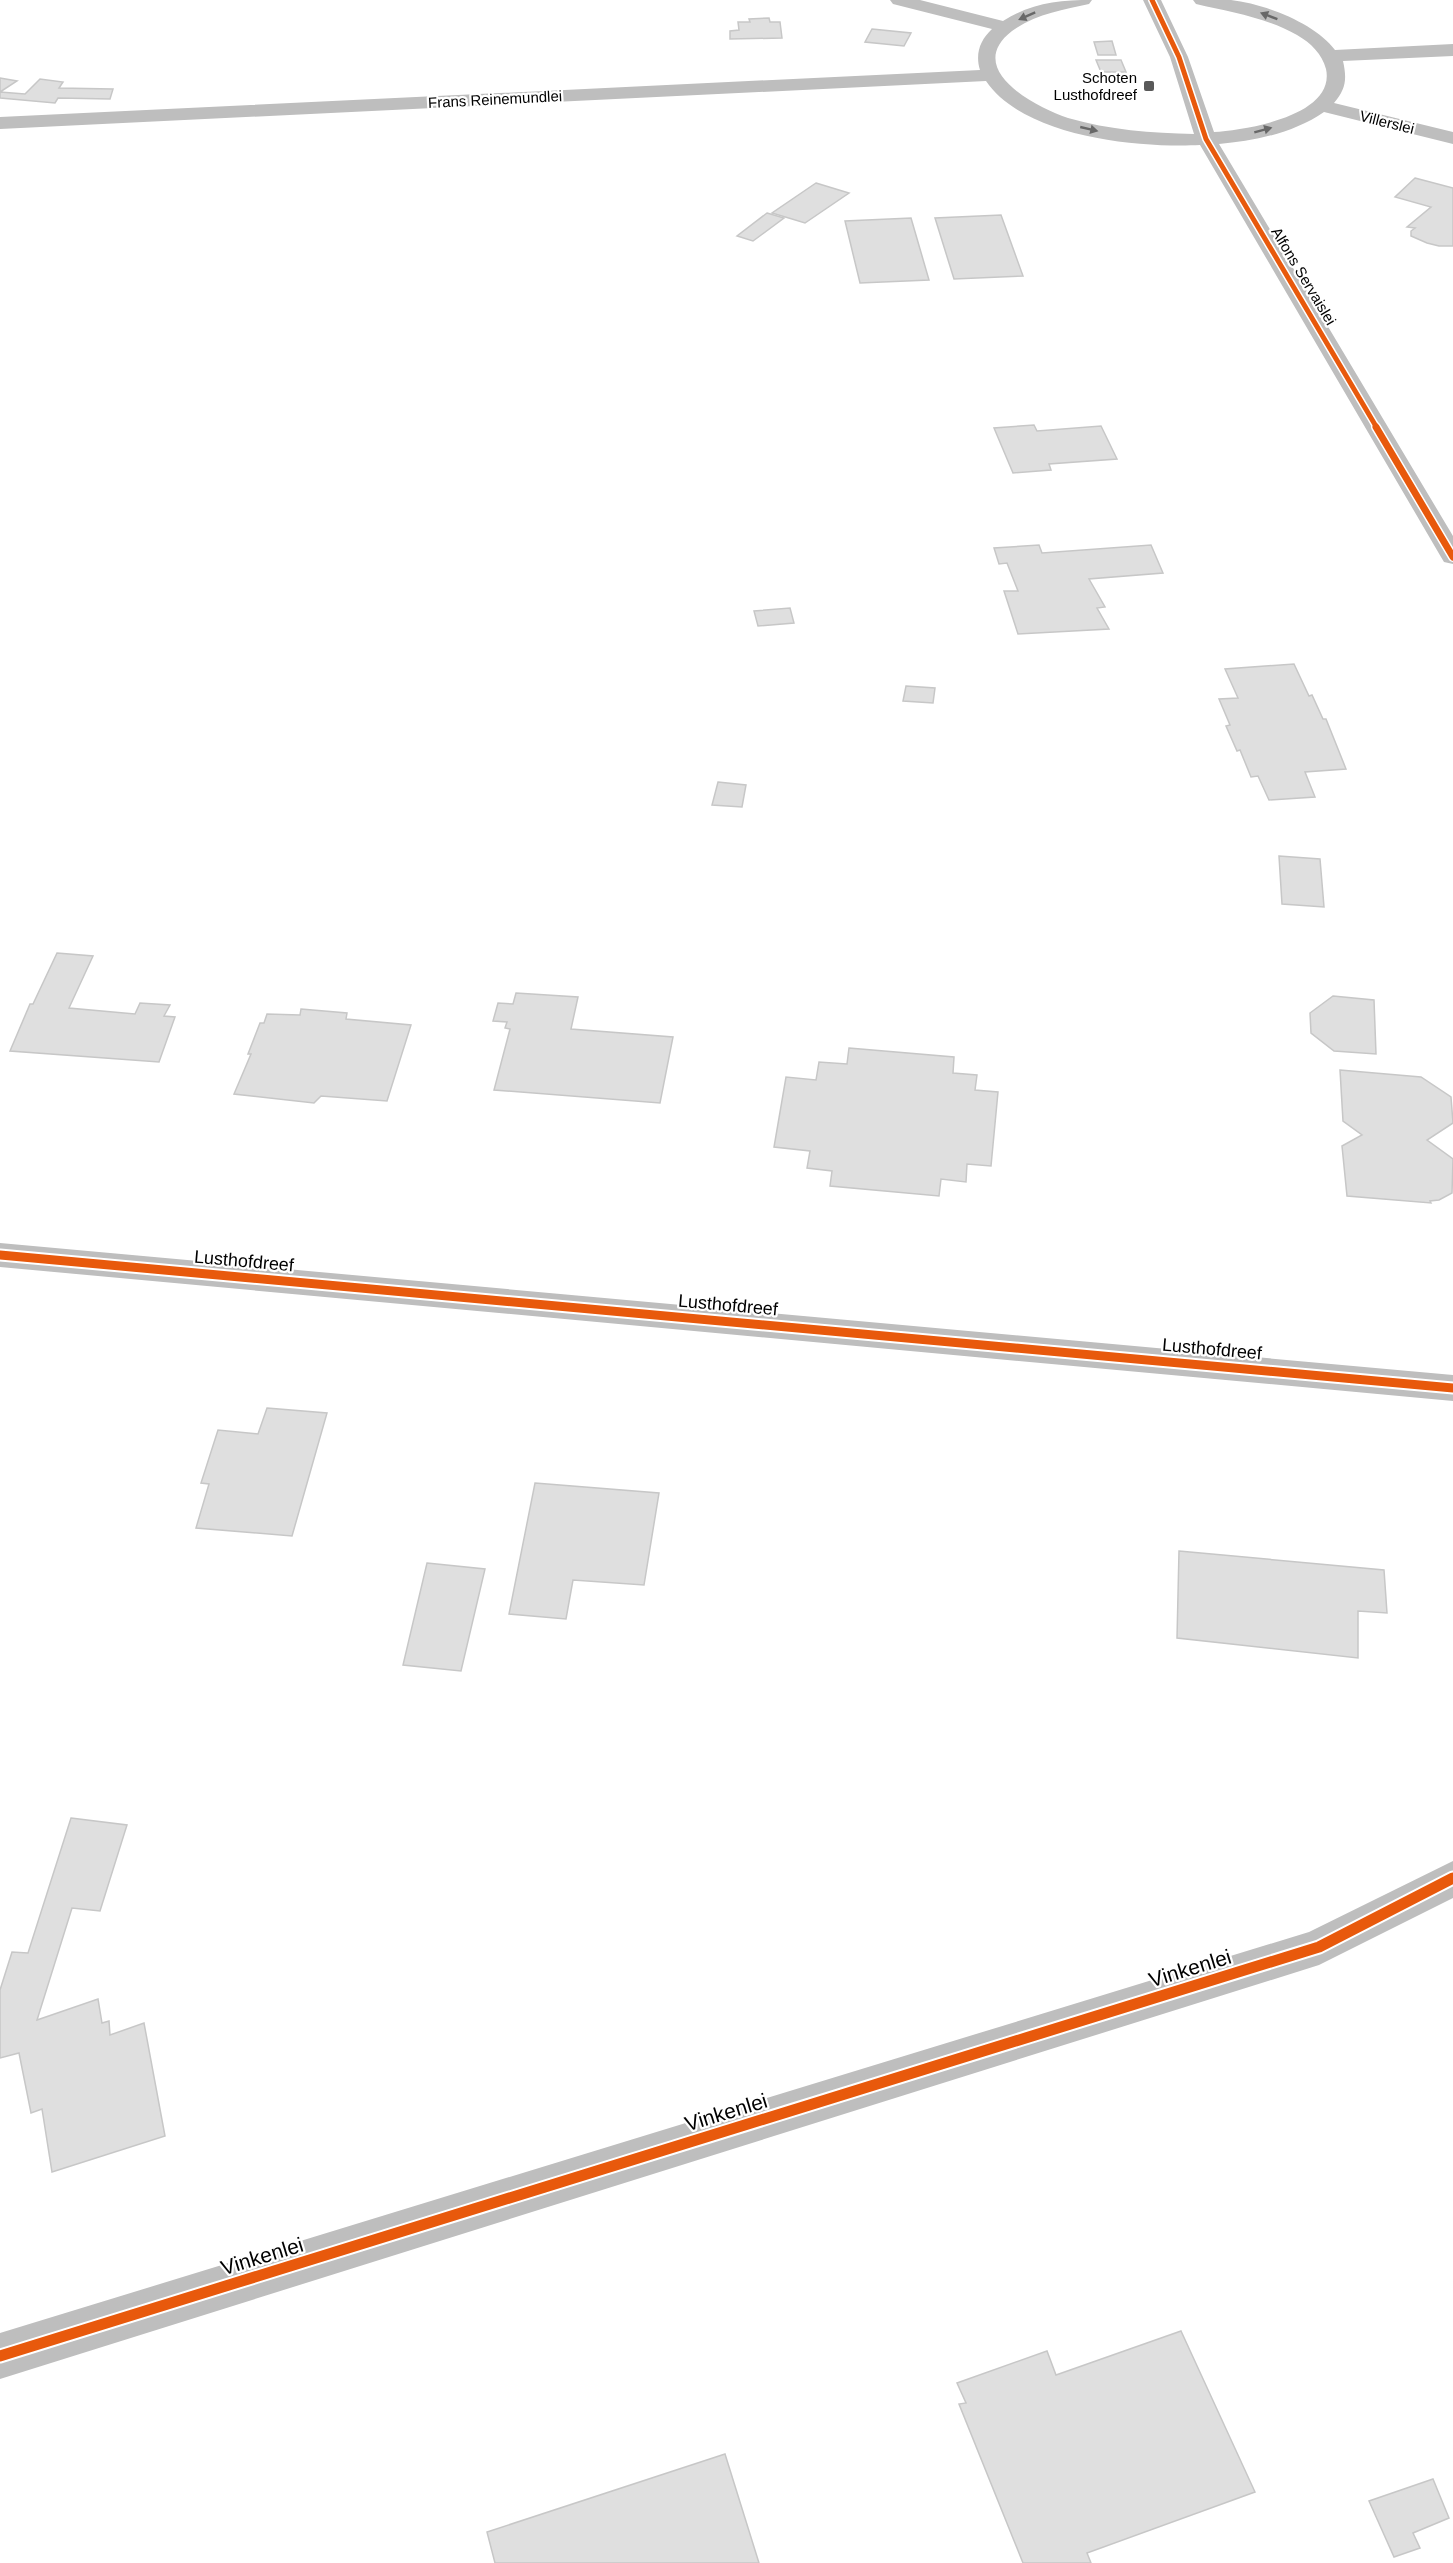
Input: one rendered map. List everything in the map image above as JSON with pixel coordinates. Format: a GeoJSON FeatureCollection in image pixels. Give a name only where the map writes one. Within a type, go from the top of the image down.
{"type":"FeatureCollection","features":[{"type":"Feature","properties":{"kind":"street"},"geometry":{"type":"LineString","coordinates":[[899,0],[1005,27]]}},
{"type":"Feature","properties":{"kind":"street"},"geometry":{"type":"LineString","coordinates":[[1083,0],[1029,15],[1005,27],[988,49],[986,62],[990,75],[1006,93],[1032,110],[1068,124],[1111,134],[1158,139],[1206,139],[1251,133],[1280,125],[1321,106],[1331,96],[1337,83],[1337,69],[1331,56],[1316,40],[1293,26],[1264,14],[1202,0]]}},
{"type":"Feature","properties":{"kind":"street","name":"Alfons Servaislei"},"geometry":{"type":"LineString","coordinates":[[1152,0],[1179,57],[1206,139],[1453,557]]}},
{"type":"Feature","properties":{"kind":"street"},"geometry":{"type":"LineString","coordinates":[[1331,56],[1453,50]]}},
{"type":"Feature","properties":{"kind":"street","name":"Frans Reinemundlei"},"geometry":{"type":"LineString","coordinates":[[0,123],[990,75]]}},
{"type":"Feature","properties":{"kind":"street","name":"Villerslei"},"geometry":{"type":"LineString","coordinates":[[1321,106],[1453,138]]}},
{"type":"Feature","properties":{"kind":"street","name":"Lusthofdreef"},"geometry":{"type":"LineString","coordinates":[[0,1255],[1453,1388]]}},
{"type":"Feature","properties":{"kind":"street","name":"Vinkenlei"},"geometry":{"type":"LineString","coordinates":[[0,2356],[1319,1947],[1453,1878]]}},
{"type":"Feature","properties":{"kind":"building"},"geometry":{"type":"Polygon","coordinates":[[[769,18],[770,22],[780,22],[782,38],[730,39],[730,31],[739,30],[738,22],[769,18]]]}},
{"type":"Feature","properties":{"kind":"building"},"geometry":{"type":"Polygon","coordinates":[[[872,29],[911,33],[904,46],[865,42],[872,29]]]}},
{"type":"Feature","properties":{"kind":"building"},"geometry":{"type":"Polygon","coordinates":[[[1112,41],[1116,55],[1098,55],[1094,42],[1112,41]]]}},
{"type":"Feature","properties":{"kind":"building"},"geometry":{"type":"Polygon","coordinates":[[[1096,60],[1121,60],[1126,72],[1101,72],[1096,60]]]}},
{"type":"Feature","properties":{"kind":"building"},"geometry":{"type":"Polygon","coordinates":[[[0,78],[17,81],[0,92],[0,78]]]}},
{"type":"Feature","properties":{"kind":"building"},"geometry":{"type":"Polygon","coordinates":[[[40,79],[63,82],[59,88],[113,89],[110,99],[58,98],[55,103],[0,98],[0,92],[25,94],[40,79]]]}},
{"type":"Feature","properties":{"kind":"building"},"geometry":{"type":"Polygon","coordinates":[[[1415,178],[1453,188],[1453,246],[1439,246],[1411,236],[1411,231],[1415,228],[1407,227],[1431,207],[1395,197],[1415,178]]]}},
{"type":"Feature","properties":{"kind":"building"},"geometry":{"type":"Polygon","coordinates":[[[816,183],[849,193],[805,223],[772,213],[816,183]]]}},
{"type":"Feature","properties":{"kind":"building"},"geometry":{"type":"Polygon","coordinates":[[[767,213],[784,218],[753,241],[737,236],[767,213]]]}},
{"type":"Feature","properties":{"kind":"building"},"geometry":{"type":"Polygon","coordinates":[[[1001,215],[1023,276],[954,279],[935,218],[1001,215]]]}},
{"type":"Feature","properties":{"kind":"building"},"geometry":{"type":"Polygon","coordinates":[[[911,218],[929,280],[860,283],[845,221],[911,218]]]}},
{"type":"Feature","properties":{"kind":"building"},"geometry":{"type":"Polygon","coordinates":[[[1034,425],[1037,431],[1101,426],[1117,459],[1049,464],[1051,470],[1013,473],[994,428],[1034,425]]]}},
{"type":"Feature","properties":{"kind":"building"},"geometry":{"type":"Polygon","coordinates":[[[1039,545],[1042,553],[1151,545],[1163,573],[1089,579],[1105,607],[1097,608],[1109,629],[1018,634],[1004,591],[1018,591],[1007,563],[999,564],[994,548],[1039,545]]]}},
{"type":"Feature","properties":{"kind":"building"},"geometry":{"type":"Polygon","coordinates":[[[790,608],[794,623],[758,626],[754,611],[790,608]]]}},
{"type":"Feature","properties":{"kind":"building"},"geometry":{"type":"Polygon","coordinates":[[[1294,664],[1309,696],[1312,695],[1323,719],[1326,719],[1346,769],[1305,772],[1315,797],[1269,800],[1258,776],[1251,777],[1240,750],[1237,751],[1226,726],[1230,725],[1219,699],[1238,698],[1225,669],[1294,664]]]}},
{"type":"Feature","properties":{"kind":"building"},"geometry":{"type":"Polygon","coordinates":[[[906,686],[935,688],[933,703],[903,701],[906,686]]]}},
{"type":"Feature","properties":{"kind":"building"},"geometry":{"type":"Polygon","coordinates":[[[718,782],[746,785],[742,807],[712,805],[718,782]]]}},
{"type":"Feature","properties":{"kind":"building"},"geometry":{"type":"Polygon","coordinates":[[[1279,856],[1320,859],[1324,907],[1282,904],[1279,856]]]}},
{"type":"Feature","properties":{"kind":"building"},"geometry":{"type":"Polygon","coordinates":[[[57,953],[93,956],[69,1008],[135,1014],[140,1003],[170,1005],[164,1016],[175,1017],[159,1062],[10,1051],[30,1004],[33,1004],[57,953]]]}},
{"type":"Feature","properties":{"kind":"building"},"geometry":{"type":"Polygon","coordinates":[[[516,993],[578,997],[571,1029],[673,1037],[660,1103],[494,1090],[510,1029],[505,1028],[507,1022],[493,1021],[498,1003],[513,1004],[516,993]]]}},
{"type":"Feature","properties":{"kind":"building"},"geometry":{"type":"Polygon","coordinates":[[[1333,996],[1374,1000],[1376,1054],[1334,1051],[1311,1033],[1310,1013],[1333,996]]]}},
{"type":"Feature","properties":{"kind":"building"},"geometry":{"type":"Polygon","coordinates":[[[301,1009],[347,1013],[346,1019],[411,1025],[387,1101],[321,1096],[314,1103],[234,1094],[251,1054],[248,1054],[260,1023],[264,1023],[267,1014],[300,1015],[301,1009]]]}},
{"type":"Feature","properties":{"kind":"building"},"geometry":{"type":"Polygon","coordinates":[[[849,1048],[954,1057],[953,1073],[977,1075],[975,1090],[998,1092],[991,1166],[967,1164],[966,1182],[941,1179],[939,1196],[830,1186],[832,1171],[807,1168],[810,1151],[774,1147],[786,1077],[816,1080],[819,1062],[847,1064],[849,1048]]]}},
{"type":"Feature","properties":{"kind":"building"},"geometry":{"type":"Polygon","coordinates":[[[1340,1070],[1421,1077],[1451,1097],[1453,1123],[1427,1140],[1453,1159],[1452,1193],[1439,1200],[1430,1201],[1431,1203],[1347,1196],[1342,1146],[1362,1135],[1343,1121],[1340,1070]]]}},
{"type":"Feature","properties":{"kind":"building"},"geometry":{"type":"Polygon","coordinates":[[[267,1408],[327,1413],[292,1536],[196,1528],[209,1484],[201,1483],[218,1430],[258,1434],[267,1408]]]}},
{"type":"Feature","properties":{"kind":"building"},"geometry":{"type":"Polygon","coordinates":[[[535,1483],[659,1493],[644,1585],[573,1580],[566,1619],[509,1614],[535,1483]]]}},
{"type":"Feature","properties":{"kind":"building"},"geometry":{"type":"Polygon","coordinates":[[[1179,1551],[1384,1570],[1387,1613],[1358,1611],[1358,1658],[1177,1638],[1179,1551]]]}},
{"type":"Feature","properties":{"kind":"building"},"geometry":{"type":"Polygon","coordinates":[[[427,1563],[485,1569],[461,1671],[403,1665],[427,1563]]]}},
{"type":"Feature","properties":{"kind":"building"},"geometry":{"type":"Polygon","coordinates":[[[71,1818],[127,1825],[100,1911],[72,1908],[37,2020],[98,1999],[102,2023],[109,2021],[110,2035],[144,2023],[165,2136],[52,2172],[42,2109],[31,2113],[19,2053],[0,2058],[0,1990],[12,1952],[28,1953],[71,1818]]]}},
{"type":"Feature","properties":{"kind":"building"},"geometry":{"type":"Polygon","coordinates":[[[1181,2331],[1255,2492],[1087,2553],[1091,2563],[1023,2563],[959,2404],[966,2403],[957,2383],[1047,2351],[1056,2375],[1181,2331]]]}},
{"type":"Feature","properties":{"kind":"building"},"geometry":{"type":"Polygon","coordinates":[[[725,2454],[759,2563],[495,2563],[487,2532],[725,2454]]]}},
{"type":"Feature","properties":{"kind":"building"},"geometry":{"type":"Polygon","coordinates":[[[1433,2479],[1449,2518],[1413,2533],[1420,2548],[1394,2557],[1369,2501],[1433,2479]]]}},
{"type":"Feature","properties":{"kind":"cycle path"},"geometry":{"type":"LineString","coordinates":[[1152,0],[1179,57],[1206,139],[1453,557]]}},
{"type":"Feature","properties":{"kind":"cycle path"},"geometry":{"type":"LineString","coordinates":[[0,1255],[1453,1388]]}},
{"type":"Feature","properties":{"kind":"cycle path"},"geometry":{"type":"LineString","coordinates":[[0,2356],[1319,1947],[1453,1878]]}},
{"type":"Feature","properties":{"kind":"place","name":"Schoten Lusthofdreef"},"geometry":{"type":"Point","coordinates":[1149,86]}}]}
